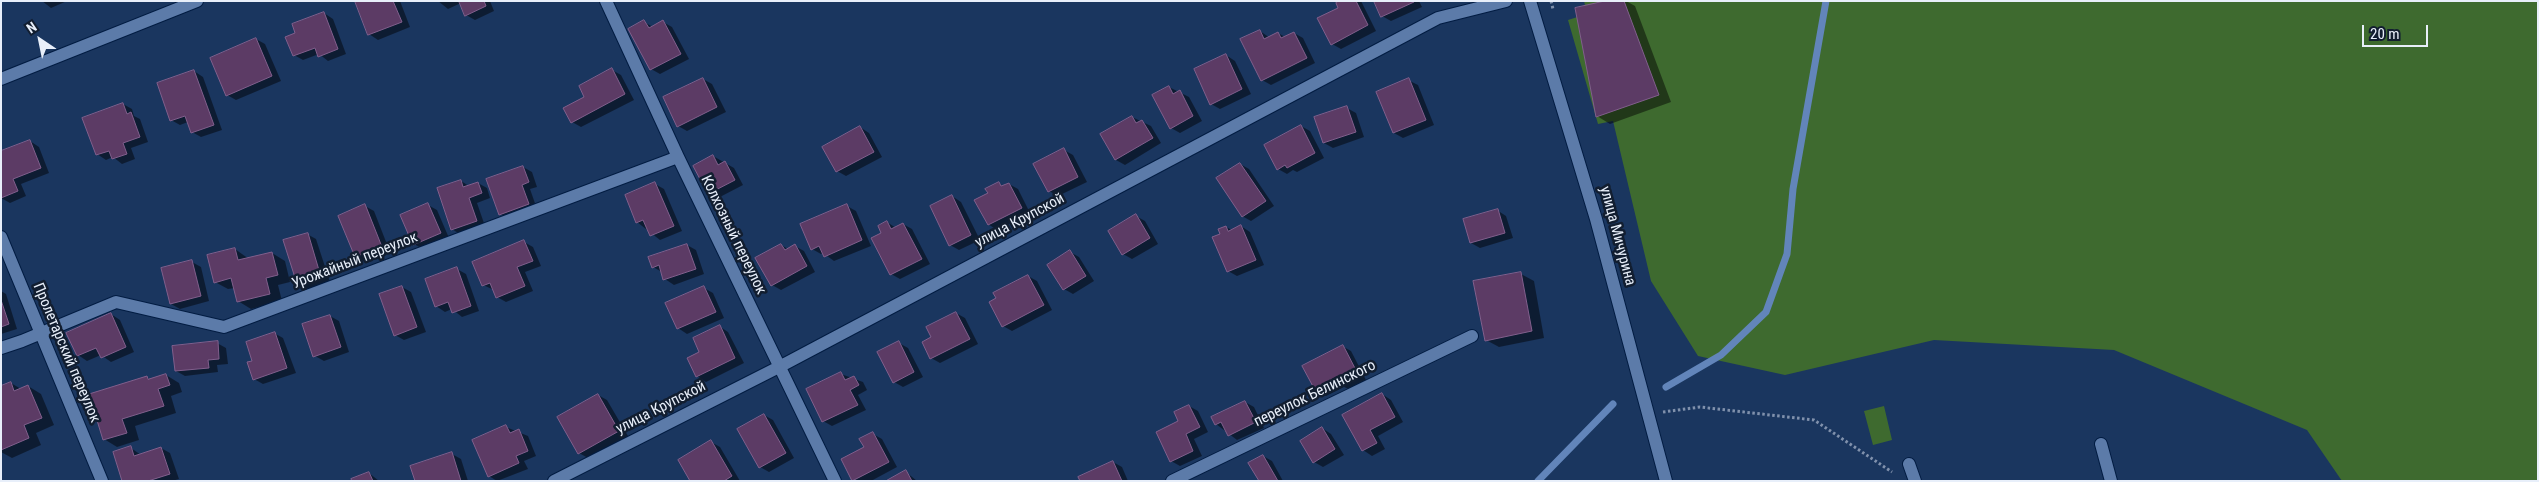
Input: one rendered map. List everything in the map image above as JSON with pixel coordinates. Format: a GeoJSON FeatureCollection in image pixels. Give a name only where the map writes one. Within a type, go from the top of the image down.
{"type":"FeatureCollection","features":[{"type":"Feature","properties":{"kind":"street"},"geometry":{"type":"LineString","coordinates":[[1,79],[197,1]]}},
{"type":"Feature","properties":{"kind":"street","name":"Колхозный переулок"},"geometry":{"type":"LineString","coordinates":[[606,1],[678,157],[836,481]]}},
{"type":"Feature","properties":{"kind":"street","name":"улица Крупской"},"geometry":{"type":"LineString","coordinates":[[554,481],[779,367],[1438,18],[1506,1]]}},
{"type":"Feature","properties":{"kind":"street","name":"улица Мичурина"},"geometry":{"type":"LineString","coordinates":[[1530,1],[1596,218],[1666,481]]}},
{"type":"Feature","properties":{"kind":"street","name":"Урожайный переулок"},"geometry":{"type":"LineString","coordinates":[[1,348],[116,302],[224,328],[678,157]]}},
{"type":"Feature","properties":{"kind":"street","name":"Пролетарский переулок"},"geometry":{"type":"LineString","coordinates":[[1,237],[102,481]]}},
{"type":"Feature","properties":{"kind":"street","name":"переулок Белинского"},"geometry":{"type":"LineString","coordinates":[[1172,481],[1472,336]]}},
{"type":"Feature","properties":{"kind":"street"},"geometry":{"type":"LineString","coordinates":[[2100,444],[2111,481]]}},
{"type":"Feature","properties":{"kind":"street"},"geometry":{"type":"LineString","coordinates":[[1909,464],[1915,481]]}},
{"type":"Feature","properties":{"kind":"path"},"geometry":{"type":"LineString","coordinates":[[1648,414],[1700,407],[1814,420],[1896,475]]}},
{"type":"Feature","properties":{"kind":"green space"},"geometry":{"type":"Polygon","coordinates":[[[1584,1],[2538,1],[2538,481],[2342,481],[2307,430],[2114,350],[1934,340],[1785,375],[1698,356],[1651,281],[1613,121],[1598,124],[1568,20],[1587,14],[1584,1]]]}},
{"type":"Feature","properties":{"kind":"green space"},"geometry":{"type":"Polygon","coordinates":[[[1884,406],[1892,440],[1873,445],[1864,411],[1884,406]]]}},
{"type":"Feature","properties":{"kind":"building"},"geometry":{"type":"Polygon","coordinates":[[[355,1],[393,1],[402,22],[368,35],[355,1]]]}},
{"type":"Feature","properties":{"kind":"building"},"geometry":{"type":"Polygon","coordinates":[[[459,1],[484,1],[486,6],[465,16],[459,1]]]}},
{"type":"Feature","properties":{"kind":"building"},"geometry":{"type":"Polygon","coordinates":[[[1339,1],[1356,1],[1368,25],[1331,45],[1317,18],[1338,8],[1336,3],[1339,1]]]}},
{"type":"Feature","properties":{"kind":"building"},"geometry":{"type":"Polygon","coordinates":[[[1374,1],[1414,1],[1414,2],[1381,17],[1374,1]]]}},
{"type":"Feature","properties":{"kind":"building"},"geometry":{"type":"Polygon","coordinates":[[[1605,1],[1624,1],[1659,95],[1596,117],[1575,8],[1605,1]]]}},
{"type":"Feature","properties":{"kind":"building"},"geometry":{"type":"Polygon","coordinates":[[[324,12],[338,49],[318,57],[315,48],[293,56],[285,37],[295,33],[292,24],[324,12]]]}},
{"type":"Feature","properties":{"kind":"building"},"geometry":{"type":"Polygon","coordinates":[[[644,20],[649,28],[663,20],[681,54],[650,70],[628,29],[644,20]]]}},
{"type":"Feature","properties":{"kind":"building"},"geometry":{"type":"Polygon","coordinates":[[[1260,30],[1264,39],[1278,32],[1281,38],[1294,32],[1307,58],[1261,81],[1240,39],[1260,30]]]}},
{"type":"Feature","properties":{"kind":"building"},"geometry":{"type":"Polygon","coordinates":[[[256,38],[272,76],[226,96],[210,58],[256,38]]]}},
{"type":"Feature","properties":{"kind":"building"},"geometry":{"type":"Polygon","coordinates":[[[1226,54],[1242,89],[1210,105],[1194,69],[1226,54]]]}},
{"type":"Feature","properties":{"kind":"building"},"geometry":{"type":"Polygon","coordinates":[[[612,68],[625,94],[571,123],[563,108],[584,97],[579,86],[612,68]]]}},
{"type":"Feature","properties":{"kind":"building"},"geometry":{"type":"Polygon","coordinates":[[[194,70],[214,125],[191,133],[185,116],[170,121],[157,83],[194,70]]]}},
{"type":"Feature","properties":{"kind":"building"},"geometry":{"type":"Polygon","coordinates":[[[703,78],[717,107],[677,127],[663,97],[703,78]]]}},
{"type":"Feature","properties":{"kind":"building"},"geometry":{"type":"Polygon","coordinates":[[[1409,78],[1426,120],[1393,133],[1376,92],[1409,78]]]}},
{"type":"Feature","properties":{"kind":"building"},"geometry":{"type":"Polygon","coordinates":[[[1169,86],[1173,94],[1180,90],[1193,116],[1170,129],[1152,95],[1169,86]]]}},
{"type":"Feature","properties":{"kind":"building"},"geometry":{"type":"Polygon","coordinates":[[[123,103],[127,114],[131,112],[140,137],[123,143],[127,154],[112,159],[109,151],[96,155],[82,118],[123,103]]]}},
{"type":"Feature","properties":{"kind":"building"},"geometry":{"type":"Polygon","coordinates":[[[1347,106],[1356,132],[1323,143],[1314,117],[1347,106]]]}},
{"type":"Feature","properties":{"kind":"building"},"geometry":{"type":"Polygon","coordinates":[[[1132,116],[1136,123],[1142,120],[1153,138],[1115,160],[1100,134],[1132,116]]]}},
{"type":"Feature","properties":{"kind":"building"},"geometry":{"type":"Polygon","coordinates":[[[1301,125],[1315,153],[1287,168],[1285,165],[1277,170],[1264,145],[1301,125]]]}},
{"type":"Feature","properties":{"kind":"building"},"geometry":{"type":"Polygon","coordinates":[[[860,126],[874,152],[836,172],[822,147],[860,126]]]}},
{"type":"Feature","properties":{"kind":"building"},"geometry":{"type":"Polygon","coordinates":[[[30,140],[41,168],[13,179],[18,191],[1,198],[1,151],[30,140]]]}},
{"type":"Feature","properties":{"kind":"building"},"geometry":{"type":"Polygon","coordinates":[[[1064,148],[1078,177],[1048,192],[1033,164],[1064,148]]]}},
{"type":"Feature","properties":{"kind":"building"},"geometry":{"type":"Polygon","coordinates":[[[713,155],[718,165],[725,161],[735,180],[708,194],[693,166],[713,155]]]}},
{"type":"Feature","properties":{"kind":"building"},"geometry":{"type":"Polygon","coordinates":[[[1240,163],[1266,201],[1242,217],[1216,178],[1240,163]]]}},
{"type":"Feature","properties":{"kind":"building"},"geometry":{"type":"Polygon","coordinates":[[[523,166],[529,182],[522,185],[529,204],[499,215],[486,179],[523,166]]]}},
{"type":"Feature","properties":{"kind":"building"},"geometry":{"type":"Polygon","coordinates":[[[461,180],[463,187],[478,182],[482,193],[469,198],[477,221],[451,230],[437,188],[461,180]]]}},
{"type":"Feature","properties":{"kind":"building"},"geometry":{"type":"Polygon","coordinates":[[[655,182],[674,226],[650,236],[643,220],[636,223],[625,195],[655,182]]]}},
{"type":"Feature","properties":{"kind":"building"},"geometry":{"type":"Polygon","coordinates":[[[999,182],[1001,186],[1009,183],[1022,208],[988,225],[974,200],[988,193],[985,189],[999,182]]]}},
{"type":"Feature","properties":{"kind":"building"},"geometry":{"type":"Polygon","coordinates":[[[952,195],[971,235],[949,246],[930,206],[952,195]]]}},
{"type":"Feature","properties":{"kind":"building"},"geometry":{"type":"Polygon","coordinates":[[[428,203],[441,233],[413,245],[400,215],[428,203]]]}},
{"type":"Feature","properties":{"kind":"building"},"geometry":{"type":"Polygon","coordinates":[[[365,204],[382,247],[355,257],[338,216],[365,204]]]}},
{"type":"Feature","properties":{"kind":"building"},"geometry":{"type":"Polygon","coordinates":[[[847,204],[862,240],[824,257],[819,246],[811,250],[800,224],[847,204]]]}},
{"type":"Feature","properties":{"kind":"building"},"geometry":{"type":"Polygon","coordinates":[[[1498,209],[1505,233],[1470,243],[1463,219],[1498,209]]]}},
{"type":"Feature","properties":{"kind":"building"},"geometry":{"type":"Polygon","coordinates":[[[1136,214],[1150,238],[1122,255],[1108,231],[1136,214]]]}},
{"type":"Feature","properties":{"kind":"building"},"geometry":{"type":"Polygon","coordinates":[[[887,221],[891,229],[903,223],[922,259],[890,275],[871,238],[881,233],[878,226],[887,221]]]}},
{"type":"Feature","properties":{"kind":"building"},"geometry":{"type":"Polygon","coordinates":[[[1241,225],[1256,260],[1227,272],[1212,237],[1220,234],[1218,229],[1226,226],[1228,231],[1241,225]]]}},
{"type":"Feature","properties":{"kind":"building"},"geometry":{"type":"Polygon","coordinates":[[[308,233],[321,277],[297,284],[283,240],[308,233]]]}},
{"type":"Feature","properties":{"kind":"building"},"geometry":{"type":"Polygon","coordinates":[[[524,240],[533,261],[517,267],[525,286],[496,298],[490,283],[482,286],[472,262],[524,240]]]}},
{"type":"Feature","properties":{"kind":"building"},"geometry":{"type":"Polygon","coordinates":[[[687,244],[696,269],[663,280],[659,265],[652,268],[648,257],[687,244]]]}},
{"type":"Feature","properties":{"kind":"building"},"geometry":{"type":"Polygon","coordinates":[[[781,244],[785,250],[795,244],[807,266],[771,286],[755,258],[781,244]]]}},
{"type":"Feature","properties":{"kind":"building"},"geometry":{"type":"Polygon","coordinates":[[[235,248],[238,260],[272,252],[278,275],[266,278],[270,294],[237,302],[231,278],[214,283],[207,255],[235,248]]]}},
{"type":"Feature","properties":{"kind":"building"},"geometry":{"type":"Polygon","coordinates":[[[1070,250],[1086,276],[1063,290],[1047,265],[1070,250]]]}},
{"type":"Feature","properties":{"kind":"building"},"geometry":{"type":"Polygon","coordinates":[[[192,260],[201,296],[170,304],[161,268],[192,260]]]}},
{"type":"Feature","properties":{"kind":"building"},"geometry":{"type":"Polygon","coordinates":[[[457,267],[471,306],[452,313],[448,302],[435,307],[425,279],[457,267]]]}},
{"type":"Feature","properties":{"kind":"building"},"geometry":{"type":"Polygon","coordinates":[[[1521,272],[1532,331],[1485,341],[1473,281],[1521,272]]]}},
{"type":"Feature","properties":{"kind":"building"},"geometry":{"type":"Polygon","coordinates":[[[1028,275],[1044,305],[1002,327],[989,302],[996,298],[993,293],[1028,275]]]}},
{"type":"Feature","properties":{"kind":"building"},"geometry":{"type":"Polygon","coordinates":[[[402,286],[417,327],[394,336],[379,294],[402,286]]]}},
{"type":"Feature","properties":{"kind":"building"},"geometry":{"type":"Polygon","coordinates":[[[704,286],[716,312],[677,329],[665,303],[704,286]]]}},
{"type":"Feature","properties":{"kind":"building"},"geometry":{"type":"Polygon","coordinates":[[[1,300],[9,324],[1,327],[1,300]]]}},
{"type":"Feature","properties":{"kind":"building"},"geometry":{"type":"Polygon","coordinates":[[[956,312],[970,339],[930,359],[922,342],[931,337],[926,327],[956,312]]]}},
{"type":"Feature","properties":{"kind":"building"},"geometry":{"type":"Polygon","coordinates":[[[111,313],[126,347],[101,358],[96,348],[77,356],[66,333],[111,313]]]}},
{"type":"Feature","properties":{"kind":"building"},"geometry":{"type":"Polygon","coordinates":[[[330,315],[341,347],[313,357],[302,324],[330,315]]]}},
{"type":"Feature","properties":{"kind":"building"},"geometry":{"type":"Polygon","coordinates":[[[720,325],[735,358],[696,377],[687,358],[699,352],[693,338],[720,325]]]}},
{"type":"Feature","properties":{"kind":"building"},"geometry":{"type":"Polygon","coordinates":[[[275,332],[287,368],[253,380],[247,362],[252,361],[246,342],[275,332]]]}},
{"type":"Feature","properties":{"kind":"building"},"geometry":{"type":"Polygon","coordinates":[[[218,341],[219,359],[208,360],[209,368],[175,371],[172,346],[218,341]]]}},
{"type":"Feature","properties":{"kind":"building"},"geometry":{"type":"Polygon","coordinates":[[[899,341],[914,372],[893,383],[877,352],[899,341]]]}},
{"type":"Feature","properties":{"kind":"building"},"geometry":{"type":"Polygon","coordinates":[[[1343,345],[1359,376],[1341,386],[1338,380],[1316,392],[1302,366],[1343,345]]]}},
{"type":"Feature","properties":{"kind":"building"},"geometry":{"type":"Polygon","coordinates":[[[841,372],[845,380],[854,376],[859,385],[850,390],[858,405],[822,422],[806,389],[841,372]]]}},
{"type":"Feature","properties":{"kind":"building"},"geometry":{"type":"Polygon","coordinates":[[[166,374],[170,385],[158,389],[164,406],[122,419],[127,433],[103,440],[89,394],[147,376],[148,379],[166,374]]]}},
{"type":"Feature","properties":{"kind":"building"},"geometry":{"type":"Polygon","coordinates":[[[11,382],[14,391],[28,385],[42,418],[24,425],[29,438],[1,450],[1,386],[11,382]]]}},
{"type":"Feature","properties":{"kind":"building"},"geometry":{"type":"Polygon","coordinates":[[[1382,393],[1395,417],[1370,430],[1377,443],[1362,451],[1342,415],[1382,393]]]}},
{"type":"Feature","properties":{"kind":"building"},"geometry":{"type":"Polygon","coordinates":[[[598,394],[619,431],[578,454],[557,417],[598,394]]]}},
{"type":"Feature","properties":{"kind":"building"},"geometry":{"type":"Polygon","coordinates":[[[1245,401],[1256,422],[1228,436],[1221,422],[1215,425],[1211,417],[1245,401]]]}},
{"type":"Feature","properties":{"kind":"building"},"geometry":{"type":"Polygon","coordinates":[[[1189,405],[1200,427],[1186,434],[1193,451],[1170,462],[1156,432],[1178,421],[1174,412],[1189,405]]]}},
{"type":"Feature","properties":{"kind":"building"},"geometry":{"type":"Polygon","coordinates":[[[764,414],[786,453],[759,468],[737,429],[764,414]]]}},
{"type":"Feature","properties":{"kind":"building"},"geometry":{"type":"Polygon","coordinates":[[[506,425],[510,433],[519,429],[528,451],[516,456],[519,463],[488,477],[472,440],[506,425]]]}},
{"type":"Feature","properties":{"kind":"building"},"geometry":{"type":"Polygon","coordinates":[[[1322,427],[1335,449],[1313,463],[1300,441],[1322,427]]]}},
{"type":"Feature","properties":{"kind":"building"},"geometry":{"type":"Polygon","coordinates":[[[873,432],[889,462],[852,481],[841,459],[864,447],[859,439],[873,432]]]}},
{"type":"Feature","properties":{"kind":"building"},"geometry":{"type":"Polygon","coordinates":[[[711,440],[732,476],[724,481],[690,481],[678,460],[711,440]]]}},
{"type":"Feature","properties":{"kind":"building"},"geometry":{"type":"Polygon","coordinates":[[[131,446],[134,456],[161,447],[170,474],[148,481],[122,481],[113,452],[131,446]]]}},
{"type":"Feature","properties":{"kind":"building"},"geometry":{"type":"Polygon","coordinates":[[[452,452],[461,481],[415,481],[410,466],[452,452]]]}},
{"type":"Feature","properties":{"kind":"building"},"geometry":{"type":"Polygon","coordinates":[[[1263,455],[1278,481],[1259,481],[1248,463],[1263,455]]]}},
{"type":"Feature","properties":{"kind":"building"},"geometry":{"type":"Polygon","coordinates":[[[1113,461],[1122,481],[1080,481],[1078,477],[1113,461]]]}},
{"type":"Feature","properties":{"kind":"building"},"geometry":{"type":"Polygon","coordinates":[[[906,470],[912,481],[886,481],[906,470]]]}},
{"type":"Feature","properties":{"kind":"building"},"geometry":{"type":"Polygon","coordinates":[[[369,472],[373,481],[352,481],[351,479],[369,472]]]}},
{"type":"Feature","properties":{"kind":"waterway"},"geometry":{"type":"LineString","coordinates":[[1666,387],[1721,355],[1766,312],[1787,254],[1793,189],[1826,1]]}},
{"type":"Feature","properties":{"kind":"waterway"},"geometry":{"type":"LineString","coordinates":[[1538,481],[1613,404]]}}]}
